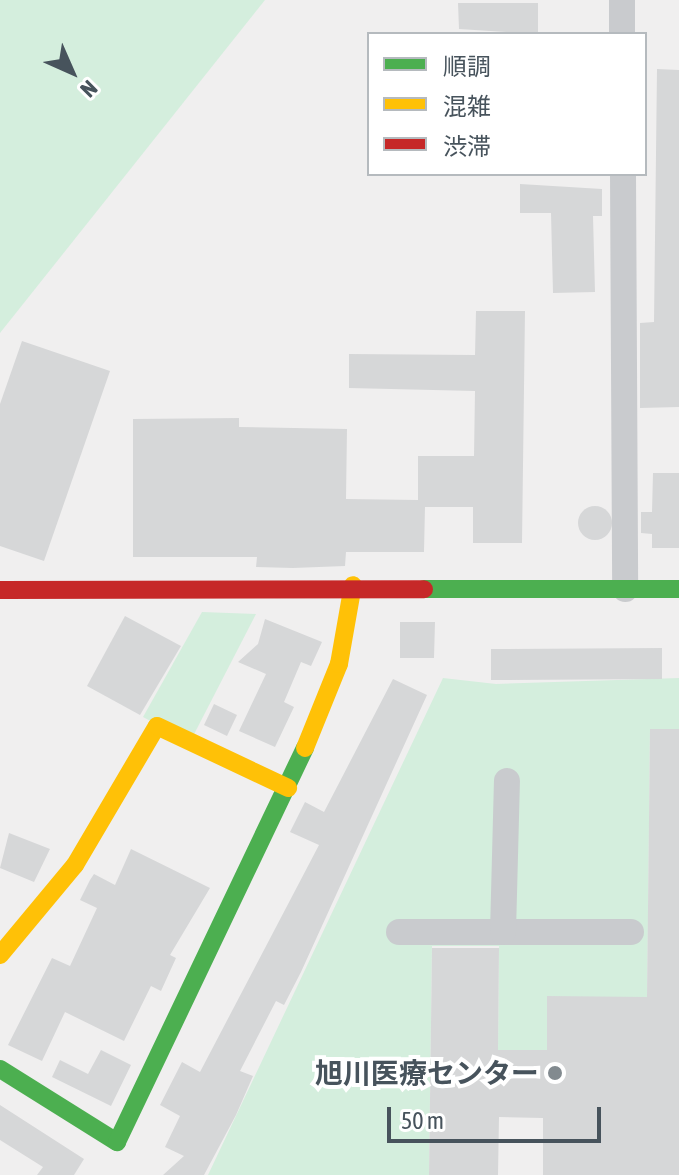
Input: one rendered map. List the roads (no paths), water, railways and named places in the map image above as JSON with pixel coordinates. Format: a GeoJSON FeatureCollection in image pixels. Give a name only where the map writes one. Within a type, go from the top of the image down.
{"type":"FeatureCollection","features":[{"type":"Feature","properties":{"kind":"street"},"geometry":{"type":"LineString","coordinates":[[622,0],[622,32]]}},
{"type":"Feature","properties":{"kind":"street"},"geometry":{"type":"LineString","coordinates":[[623,176],[625,589]]}},
{"type":"Feature","properties":{"kind":"street"},"geometry":{"type":"LineString","coordinates":[[0,1069],[117,1142],[288,788],[339,664],[353,585]]}},
{"type":"Feature","properties":{"kind":"street"},"geometry":{"type":"LineString","coordinates":[[0,590],[353,585],[679,589]]}},
{"type":"Feature","properties":{"kind":"street"},"geometry":{"type":"LineString","coordinates":[[0,955],[75,865],[157,726],[288,788]]}},
{"type":"Feature","properties":{"kind":"street"},"geometry":{"type":"LineString","coordinates":[[503,932],[507,781]]}},
{"type":"Feature","properties":{"kind":"street"},"geometry":{"type":"LineString","coordinates":[[399,932],[631,932]]}},
{"type":"Feature","properties":{"kind":"place","name":"旭川医療センター"},"geometry":{"type":"Point","coordinates":[555,1073]}}]}
